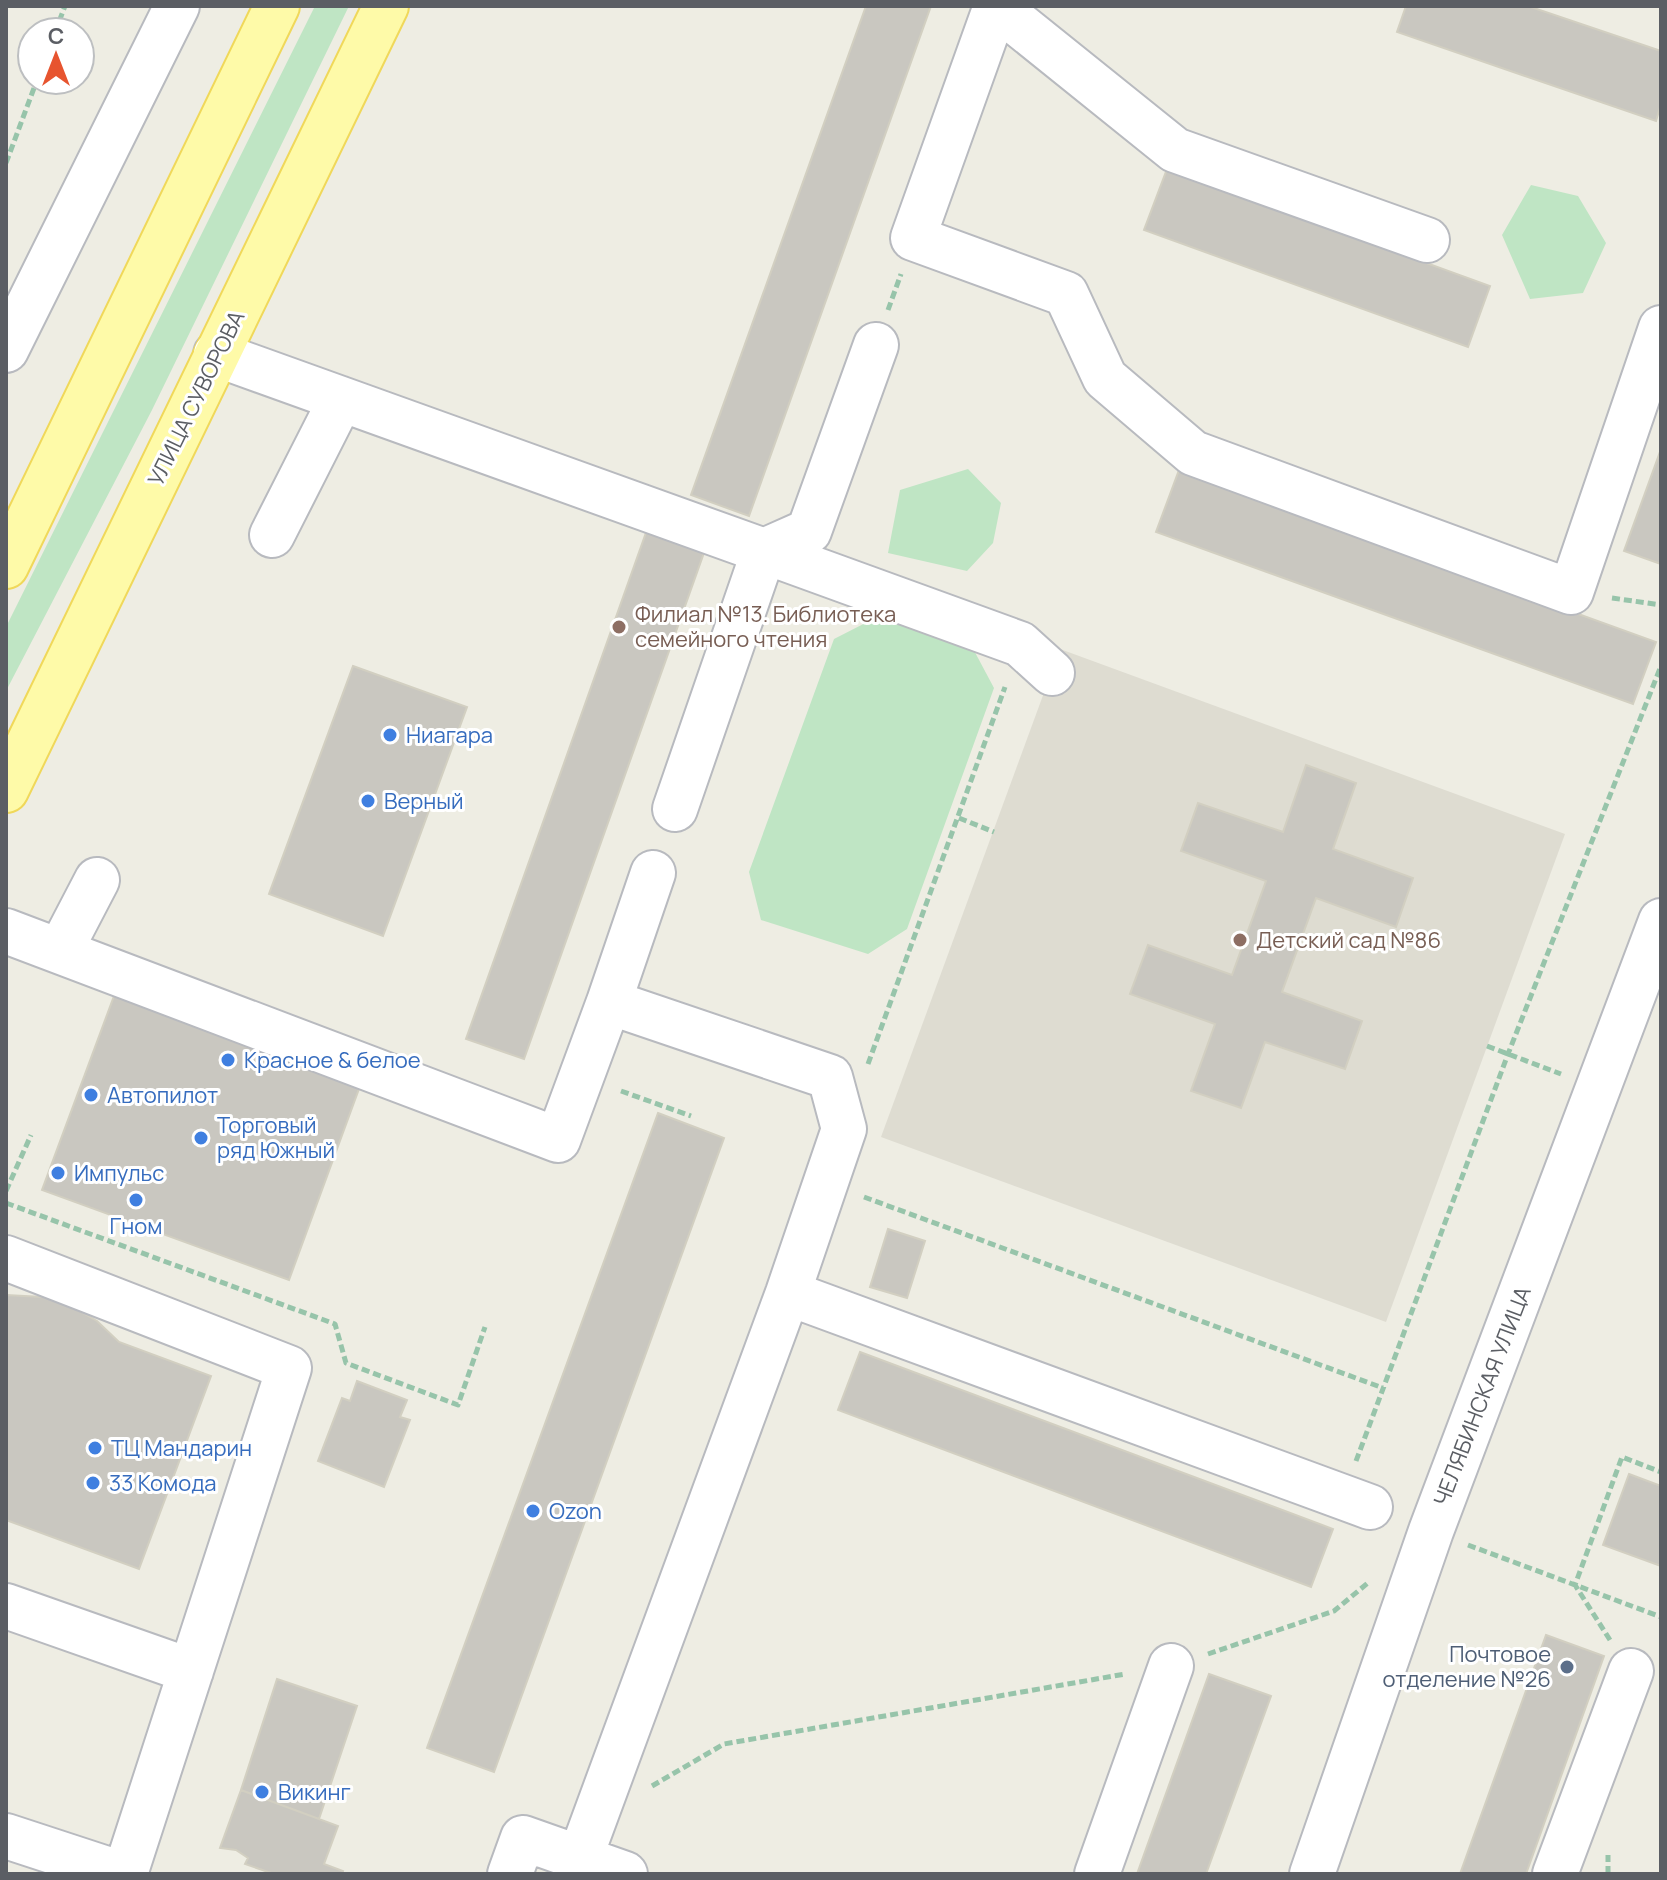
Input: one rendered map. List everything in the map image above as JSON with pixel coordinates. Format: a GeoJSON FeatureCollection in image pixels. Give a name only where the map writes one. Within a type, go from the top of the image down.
{"type":"FeatureCollection","features":[{"type":"Feature","properties":{"kind":"main road"},"geometry":{"type":"LineString","coordinates":[[6,566],[277,6]]}},
{"type":"Feature","properties":{"kind":"main road","name":"УЛИЦА СУВОРОВА"},"geometry":{"type":"LineString","coordinates":[[6,790],[386,6]]}},
{"type":"Feature","properties":{"kind":"street"},"geometry":{"type":"LineString","coordinates":[[6,350],[177,6]]}},
{"type":"Feature","properties":{"kind":"street"},"geometry":{"type":"LineString","coordinates":[[1427,240],[1175,150],[996,6],[913,238],[1066,294],[1105,378],[1193,453],[1571,592],[1661,328]]}},
{"type":"Feature","properties":{"kind":"street"},"geometry":{"type":"LineString","coordinates":[[675,809],[764,551],[809,531],[876,345]]}},
{"type":"Feature","properties":{"kind":"street"},"geometry":{"type":"LineString","coordinates":[[216,354],[1020,644],[1052,673]]}},
{"type":"Feature","properties":{"kind":"street"},"geometry":{"type":"LineString","coordinates":[[272,535],[341,399]]}},
{"type":"Feature","properties":{"kind":"street"},"geometry":{"type":"LineString","coordinates":[[6,931],[558,1140],[653,873]]}},
{"type":"Feature","properties":{"kind":"street"},"geometry":{"type":"LineString","coordinates":[[60,951],[97,880]]}},
{"type":"Feature","properties":{"kind":"street","name":"ЧЕЛЯБИНСКАЯ УЛИЦА"},"geometry":{"type":"LineString","coordinates":[[1312,1874],[1431,1531],[1661,921]]}},
{"type":"Feature","properties":{"kind":"street"},"geometry":{"type":"LineString","coordinates":[[587,1838],[788,1293],[844,1129],[830,1077],[609,1002]]}},
{"type":"Feature","properties":{"kind":"street"},"geometry":{"type":"LineString","coordinates":[[6,1258],[289,1368],[124,1874],[6,1836]]}},
{"type":"Feature","properties":{"kind":"street"},"geometry":{"type":"LineString","coordinates":[[788,1293],[1356,1502]]}},
{"type":"Feature","properties":{"kind":"street"},"geometry":{"type":"LineString","coordinates":[[6,1606],[198,1650]]}},
{"type":"Feature","properties":{"kind":"street"},"geometry":{"type":"LineString","coordinates":[[1555,1874],[1622,1658]]}},
{"type":"Feature","properties":{"kind":"street"},"geometry":{"type":"LineString","coordinates":[[1097,1874],[1171,1666]]}},
{"type":"Feature","properties":{"kind":"street"},"geometry":{"type":"LineString","coordinates":[[510,1874],[523,1838],[587,1838],[625,1874]]}},
{"type":"Feature","properties":{"kind":"path"},"geometry":{"type":"LineString","coordinates":[[6,163],[31,96]]}},
{"type":"Feature","properties":{"kind":"path"},"geometry":{"type":"LineString","coordinates":[[876,345],[913,238]]}},
{"type":"Feature","properties":{"kind":"path"},"geometry":{"type":"LineString","coordinates":[[1571,592],[1661,605]]}},
{"type":"Feature","properties":{"kind":"path"},"geometry":{"type":"LineString","coordinates":[[866,1070],[1020,644]]}},
{"type":"Feature","properties":{"kind":"path"},"geometry":{"type":"LineString","coordinates":[[1356,1502],[1383,1388],[1508,1054],[1661,666]]}},
{"type":"Feature","properties":{"kind":"path"},"geometry":{"type":"LineString","coordinates":[[959,818],[994,832]]}},
{"type":"Feature","properties":{"kind":"path"},"geometry":{"type":"LineString","coordinates":[[1487,1046],[1598,1088]]}},
{"type":"Feature","properties":{"kind":"path"},"geometry":{"type":"LineString","coordinates":[[582,1077],[691,1116]]}},
{"type":"Feature","properties":{"kind":"path"},"geometry":{"type":"LineString","coordinates":[[6,1191],[31,1135]]}},
{"type":"Feature","properties":{"kind":"path"},"geometry":{"type":"LineString","coordinates":[[826,1183],[1383,1388]]}},
{"type":"Feature","properties":{"kind":"path"},"geometry":{"type":"LineString","coordinates":[[6,1203],[335,1324],[346,1363],[458,1405],[485,1327]]}},
{"type":"Feature","properties":{"kind":"path"},"geometry":{"type":"LineString","coordinates":[[1575,1585],[1622,1457],[1661,1472]]}},
{"type":"Feature","properties":{"kind":"path"},"geometry":{"type":"LineString","coordinates":[[1431,1531],[1661,1617]]}},
{"type":"Feature","properties":{"kind":"path"},"geometry":{"type":"LineString","coordinates":[[587,1838],[724,1744],[1171,1666],[1334,1611],[1370,1581]]}},
{"type":"Feature","properties":{"kind":"path"},"geometry":{"type":"LineString","coordinates":[[1575,1585],[1622,1658]]}},
{"type":"Feature","properties":{"kind":"shaded area","name":"Детский сад №86"},"geometry":{"type":"Polygon","coordinates":[[[1060,649],[1565,834],[1386,1322],[881,1137],[1060,649]]]}},
{"type":"Feature","properties":{"kind":"green space"},"geometry":{"type":"Polygon","coordinates":[[[315,6],[349,6],[152,410],[6,691],[6,627],[315,6]]]}},
{"type":"Feature","properties":{"kind":"green space"},"geometry":{"type":"Polygon","coordinates":[[[1531,185],[1578,196],[1606,243],[1583,293],[1530,299],[1502,235],[1531,185]]]}},
{"type":"Feature","properties":{"kind":"green space"},"geometry":{"type":"Polygon","coordinates":[[[968,469],[1001,503],[993,543],[967,571],[888,553],[900,490],[968,469]]]}},
{"type":"Feature","properties":{"kind":"green space"},"geometry":{"type":"Polygon","coordinates":[[[881,615],[970,643],[994,688],[907,929],[868,954],[761,920],[749,872],[834,639],[881,615]]]}},
{"type":"Feature","properties":{"kind":"building"},"geometry":{"type":"Polygon","coordinates":[[[866,6],[931,6],[749,516],[691,495],[866,6]]]}},
{"type":"Feature","properties":{"kind":"building"},"geometry":{"type":"Polygon","coordinates":[[[1406,6],[1528,6],[1661,51],[1661,104],[1656,121],[1397,32],[1406,6]]]}},
{"type":"Feature","properties":{"kind":"building"},"geometry":{"type":"Polygon","coordinates":[[[1167,169],[1490,286],[1468,347],[1144,230],[1167,169]]]}},
{"type":"Feature","properties":{"kind":"building"},"geometry":{"type":"Polygon","coordinates":[[[1661,449],[1661,564],[1624,551],[1661,449]]]}},
{"type":"Feature","properties":{"kind":"building"},"geometry":{"type":"Polygon","coordinates":[[[1179,470],[1656,642],[1633,704],[1156,532],[1179,470]]]}},
{"type":"Feature","properties":{"kind":"building"},"geometry":{"type":"Polygon","coordinates":[[[648,527],[706,547],[524,1059],[466,1039],[648,527]]]}},
{"type":"Feature","properties":{"kind":"building","name":"Верный"},"geometry":{"type":"Polygon","coordinates":[[[353,666],[467,707],[383,936],[269,894],[353,666]]]}},
{"type":"Feature","properties":{"kind":"building"},"geometry":{"type":"Polygon","coordinates":[[[1306,765],[1356,783],[1333,849],[1413,878],[1396,927],[1316,898],[1282,992],[1362,1021],[1345,1069],[1265,1042],[1241,1108],[1191,1091],[1215,1024],[1130,994],[1148,945],[1232,975],[1266,881],[1181,851],[1198,803],[1283,832],[1306,765]]]}},
{"type":"Feature","properties":{"kind":"building","name":"Торговый ряд Южный"},"geometry":{"type":"Polygon","coordinates":[[[114,996],[360,1086],[289,1280],[42,1190],[114,996]]]}},
{"type":"Feature","properties":{"kind":"building"},"geometry":{"type":"Polygon","coordinates":[[[658,1113],[724,1138],[494,1772],[427,1748],[658,1113]]]}},
{"type":"Feature","properties":{"kind":"building"},"geometry":{"type":"Polygon","coordinates":[[[888,1229],[925,1241],[907,1298],[870,1287],[888,1229]]]}},
{"type":"Feature","properties":{"kind":"building","name":"ТЦ Мандарин"},"geometry":{"type":"Polygon","coordinates":[[[6,1295],[43,1297],[71,1306],[97,1321],[119,1342],[211,1376],[139,1569],[6,1520],[6,1295]]]}},
{"type":"Feature","properties":{"kind":"building"},"geometry":{"type":"Polygon","coordinates":[[[860,1352],[1333,1529],[1311,1587],[838,1410],[860,1352]]]}},
{"type":"Feature","properties":{"kind":"building"},"geometry":{"type":"Polygon","coordinates":[[[357,1381],[407,1400],[400,1417],[410,1420],[384,1487],[318,1461],[342,1398],[350,1401],[357,1381]]]}},
{"type":"Feature","properties":{"kind":"building"},"geometry":{"type":"Polygon","coordinates":[[[1629,1474],[1661,1486],[1661,1566],[1603,1545],[1629,1474]]]}},
{"type":"Feature","properties":{"kind":"building"},"geometry":{"type":"Polygon","coordinates":[[[1546,1635],[1604,1656],[1526,1874],[1460,1874],[1546,1635]]]}},
{"type":"Feature","properties":{"kind":"building"},"geometry":{"type":"Polygon","coordinates":[[[1209,1674],[1271,1696],[1206,1874],[1137,1874],[1209,1674]]]}},
{"type":"Feature","properties":{"kind":"building"},"geometry":{"type":"Polygon","coordinates":[[[277,1679],[357,1706],[319,1819],[241,1790],[277,1679]]]}},
{"type":"Feature","properties":{"kind":"building"},"geometry":{"type":"Polygon","coordinates":[[[241,1790],[338,1826],[324,1864],[343,1871],[342,1874],[274,1874],[245,1864],[248,1858],[236,1850],[220,1848],[241,1790]]]}},
{"type":"Feature","properties":{"kind":"place","name":"Филиал №13. Библиотека семейного чтения"},"geometry":{"type":"Point","coordinates":[619,627]}},
{"type":"Feature","properties":{"kind":"place","name":"Ниагара"},"geometry":{"type":"Point","coordinates":[390,735]}},
{"type":"Feature","properties":{"kind":"place","name":"Верный"},"geometry":{"type":"Point","coordinates":[368,801]}},
{"type":"Feature","properties":{"kind":"place","name":"Детский сад №86"},"geometry":{"type":"Point","coordinates":[1240,940]}},
{"type":"Feature","properties":{"kind":"place","name":"Красное & белое"},"geometry":{"type":"Point","coordinates":[228,1060]}},
{"type":"Feature","properties":{"kind":"place","name":"Автопилот"},"geometry":{"type":"Point","coordinates":[91,1095]}},
{"type":"Feature","properties":{"kind":"place","name":"Торговый ряд Южный"},"geometry":{"type":"Point","coordinates":[201,1138]}},
{"type":"Feature","properties":{"kind":"place","name":"Импульс"},"geometry":{"type":"Point","coordinates":[58,1173]}},
{"type":"Feature","properties":{"kind":"place","name":"Гном"},"geometry":{"type":"Point","coordinates":[136,1200]}},
{"type":"Feature","properties":{"kind":"place","name":"ТЦ Мандарин"},"geometry":{"type":"Point","coordinates":[95,1448]}},
{"type":"Feature","properties":{"kind":"place","name":"33 Комода"},"geometry":{"type":"Point","coordinates":[93,1483]}},
{"type":"Feature","properties":{"kind":"place","name":"Ozon"},"geometry":{"type":"Point","coordinates":[533,1511]}},
{"type":"Feature","properties":{"kind":"place","name":"Почтовое отделение №26"},"geometry":{"type":"Point","coordinates":[1567,1667]}},
{"type":"Feature","properties":{"kind":"place","name":"Викинг"},"geometry":{"type":"Point","coordinates":[262,1792]}}]}
